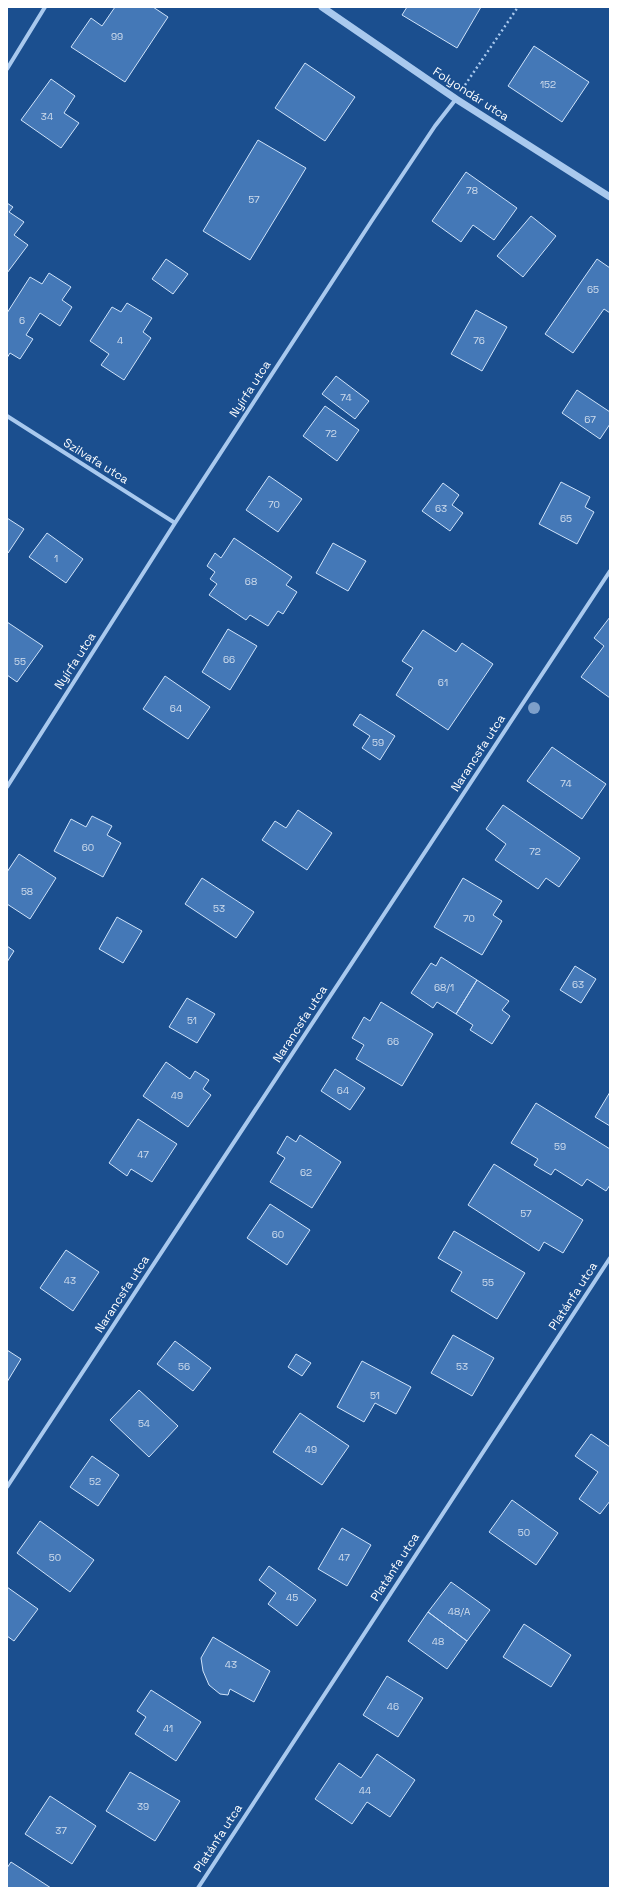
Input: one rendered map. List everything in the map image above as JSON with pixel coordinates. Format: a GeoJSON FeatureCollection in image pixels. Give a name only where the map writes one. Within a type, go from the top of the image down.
{"type":"FeatureCollection","features":[{"type":"Feature","properties":{"kind":"street"},"geometry":{"type":"LineString","coordinates":[[7,69],[45,7]]}},
{"type":"Feature","properties":{"kind":"street","name":"Folyondár utca"},"geometry":{"type":"LineString","coordinates":[[322,7],[456,99],[610,197]]}},
{"type":"Feature","properties":{"kind":"street","name":"Nyírfa utca"},"geometry":{"type":"LineString","coordinates":[[7,787],[175,523],[426,138],[456,99]]}},
{"type":"Feature","properties":{"kind":"street","name":"Szilvafa utca"},"geometry":{"type":"LineString","coordinates":[[7,416],[175,523]]}},
{"type":"Feature","properties":{"kind":"street","name":"Narancsfa utca"},"geometry":{"type":"LineString","coordinates":[[7,1487],[610,571]]}},
{"type":"Feature","properties":{"kind":"street","name":"Platánfa utca"},"geometry":{"type":"LineString","coordinates":[[198,1888],[610,1258]]}},
{"type":"Feature","properties":{"kind":"path"},"geometry":{"type":"LineString","coordinates":[[456,99],[518,7]]}},
{"type":"Feature","properties":{"kind":"building"},"geometry":{"type":"Polygon","coordinates":[[[115,7],[153,7],[168,17],[125,82],[71,47],[91,18],[102,26],[115,7]]]}},
{"type":"Feature","properties":{"kind":"building"},"geometry":{"type":"Polygon","coordinates":[[[407,7],[481,7],[457,48],[402,15],[407,7]]]}},
{"type":"Feature","properties":{"kind":"building"},"geometry":{"type":"Polygon","coordinates":[[[534,46],[589,82],[562,122],[508,86],[534,46]]]}},
{"type":"Feature","properties":{"kind":"building"},"geometry":{"type":"Polygon","coordinates":[[[305,63],[355,97],[325,141],[275,108],[305,63]]]}},
{"type":"Feature","properties":{"kind":"building"},"geometry":{"type":"Polygon","coordinates":[[[51,79],[75,96],[64,113],[79,123],[61,148],[21,120],[51,79]]]}},
{"type":"Feature","properties":{"kind":"building"},"geometry":{"type":"Polygon","coordinates":[[[258,140],[306,168],[250,260],[203,231],[258,140]]]}},
{"type":"Feature","properties":{"kind":"building"},"geometry":{"type":"Polygon","coordinates":[[[466,172],[517,208],[494,240],[473,225],[461,242],[432,221],[466,172]]]}},
{"type":"Feature","properties":{"kind":"building"},"geometry":{"type":"Polygon","coordinates":[[[7,203],[13,207],[9,212],[24,222],[14,235],[28,245],[7,273],[7,203]]]}},
{"type":"Feature","properties":{"kind":"building"},"geometry":{"type":"Polygon","coordinates":[[[531,216],[556,236],[523,277],[497,256],[531,216]]]}},
{"type":"Feature","properties":{"kind":"building"},"geometry":{"type":"Polygon","coordinates":[[[166,259],[188,274],[173,294],[152,279],[166,259]]]}},
{"type":"Feature","properties":{"kind":"building"},"geometry":{"type":"Polygon","coordinates":[[[597,259],[610,268],[610,313],[604,309],[573,353],[545,334],[597,259]]]}},
{"type":"Feature","properties":{"kind":"building"},"geometry":{"type":"Polygon","coordinates":[[[49,273],[71,287],[62,300],[72,307],[60,326],[40,313],[26,335],[33,339],[20,359],[10,353],[7,358],[7,313],[30,277],[42,284],[49,273]]]}},
{"type":"Feature","properties":{"kind":"building"},"geometry":{"type":"Polygon","coordinates":[[[127,303],[152,318],[143,332],[151,338],[124,380],[101,365],[109,354],[90,341],[112,307],[121,312],[127,303]]]}},
{"type":"Feature","properties":{"kind":"building"},"geometry":{"type":"Polygon","coordinates":[[[476,310],[507,327],[482,371],[451,354],[476,310]]]}},
{"type":"Feature","properties":{"kind":"building"},"geometry":{"type":"Polygon","coordinates":[[[336,376],[369,401],[355,419],[322,394],[336,376]]]}},
{"type":"Feature","properties":{"kind":"building"},"geometry":{"type":"Polygon","coordinates":[[[577,390],[610,412],[610,424],[600,439],[562,413],[577,390]]]}},
{"type":"Feature","properties":{"kind":"building"},"geometry":{"type":"Polygon","coordinates":[[[325,406],[359,430],[337,461],[303,436],[325,406]]]}},
{"type":"Feature","properties":{"kind":"building"},"geometry":{"type":"Polygon","coordinates":[[[269,476],[302,499],[278,532],[246,510],[269,476]]]}},
{"type":"Feature","properties":{"kind":"building"},"geometry":{"type":"Polygon","coordinates":[[[561,482],[590,497],[585,507],[594,512],[577,544],[539,524],[561,482]]]}},
{"type":"Feature","properties":{"kind":"building"},"geometry":{"type":"Polygon","coordinates":[[[443,483],[459,495],[452,505],[463,513],[450,531],[422,511],[443,483]]]}},
{"type":"Feature","properties":{"kind":"building"},"geometry":{"type":"Polygon","coordinates":[[[7,518],[24,529],[8,553],[7,552],[7,518]]]}},
{"type":"Feature","properties":{"kind":"building"},"geometry":{"type":"Polygon","coordinates":[[[47,533],[83,559],[66,583],[29,557],[47,533]]]}},
{"type":"Feature","properties":{"kind":"building"},"geometry":{"type":"Polygon","coordinates":[[[234,538],[292,577],[286,585],[297,592],[283,614],[278,611],[268,626],[250,615],[246,620],[209,595],[217,584],[210,579],[215,572],[207,566],[215,553],[221,558],[234,538]]]}},
{"type":"Feature","properties":{"kind":"building"},"geometry":{"type":"Polygon","coordinates":[[[333,543],[366,561],[348,591],[316,573],[333,543]]]}},
{"type":"Feature","properties":{"kind":"building"},"geometry":{"type":"Polygon","coordinates":[[[610,617],[610,698],[581,677],[604,646],[594,638],[610,617]]]}},
{"type":"Feature","properties":{"kind":"building"},"geometry":{"type":"Polygon","coordinates":[[[7,622],[43,646],[17,682],[7,675],[7,622]]]}},
{"type":"Feature","properties":{"kind":"building"},"geometry":{"type":"Polygon","coordinates":[[[228,629],[257,646],[230,690],[202,672],[228,629]]]}},
{"type":"Feature","properties":{"kind":"building"},"geometry":{"type":"Polygon","coordinates":[[[423,630],[456,652],[462,643],[493,664],[448,730],[396,695],[413,668],[402,661],[423,630]]]}},
{"type":"Feature","properties":{"kind":"building"},"geometry":{"type":"Polygon","coordinates":[[[165,676],[210,707],[188,739],[143,709],[165,676]]]}},
{"type":"Feature","properties":{"kind":"building"},"geometry":{"type":"Polygon","coordinates":[[[360,714],[395,736],[380,760],[362,748],[370,736],[353,725],[360,714]]]}},
{"type":"Feature","properties":{"kind":"building"},"geometry":{"type":"Polygon","coordinates":[[[552,747],[606,784],[582,819],[527,781],[552,747]]]}},
{"type":"Feature","properties":{"kind":"building"},"geometry":{"type":"Polygon","coordinates":[[[503,805],[580,858],[559,887],[546,878],[538,889],[495,860],[506,844],[486,829],[503,805]]]}},
{"type":"Feature","properties":{"kind":"building"},"geometry":{"type":"Polygon","coordinates":[[[298,810],[332,833],[307,870],[262,840],[275,821],[286,828],[298,810]]]}},
{"type":"Feature","properties":{"kind":"building"},"geometry":{"type":"Polygon","coordinates":[[[92,816],[112,826],[107,835],[121,843],[103,877],[54,851],[71,819],[86,827],[92,816]]]}},
{"type":"Feature","properties":{"kind":"building"},"geometry":{"type":"Polygon","coordinates":[[[19,854],[56,878],[30,919],[7,904],[7,872],[19,854]]]}},
{"type":"Feature","properties":{"kind":"building"},"geometry":{"type":"Polygon","coordinates":[[[202,878],[254,912],[236,938],[185,904],[202,878]]]}},
{"type":"Feature","properties":{"kind":"building"},"geometry":{"type":"Polygon","coordinates":[[[463,878],[502,901],[493,915],[502,921],[482,955],[434,927],[463,878]]]}},
{"type":"Feature","properties":{"kind":"building"},"geometry":{"type":"Polygon","coordinates":[[[117,917],[142,931],[123,963],[99,949],[117,917]]]}},
{"type":"Feature","properties":{"kind":"building"},"geometry":{"type":"Polygon","coordinates":[[[7,946],[14,951],[7,962],[7,946]]]}},
{"type":"Feature","properties":{"kind":"building"},"geometry":{"type":"Polygon","coordinates":[[[441,957],[477,980],[456,1014],[437,1002],[433,1008],[411,993],[431,963],[436,966],[441,957]]]}},
{"type":"Feature","properties":{"kind":"building"},"geometry":{"type":"Polygon","coordinates":[[[575,966],[596,979],[581,1003],[560,990],[575,966]]]}},
{"type":"Feature","properties":{"kind":"building"},"geometry":{"type":"Polygon","coordinates":[[[477,980],[509,1001],[502,1010],[510,1016],[492,1044],[470,1030],[473,1025],[456,1014],[477,980]]]}},
{"type":"Feature","properties":{"kind":"building"},"geometry":{"type":"Polygon","coordinates":[[[187,998],[215,1014],[197,1043],[169,1027],[187,998]]]}},
{"type":"Feature","properties":{"kind":"building"},"geometry":{"type":"Polygon","coordinates":[[[381,1002],[433,1034],[402,1086],[356,1059],[364,1045],[352,1038],[364,1017],[370,1021],[381,1002]]]}},
{"type":"Feature","properties":{"kind":"building"},"geometry":{"type":"Polygon","coordinates":[[[166,1062],[190,1079],[195,1071],[209,1080],[203,1089],[211,1095],[188,1127],[143,1096],[166,1062]]]}},
{"type":"Feature","properties":{"kind":"building"},"geometry":{"type":"Polygon","coordinates":[[[335,1069],[365,1088],[350,1110],[321,1091],[335,1069]]]}},
{"type":"Feature","properties":{"kind":"building"},"geometry":{"type":"Polygon","coordinates":[[[610,1092],[610,1126],[595,1117],[610,1092]]]}},
{"type":"Feature","properties":{"kind":"building"},"geometry":{"type":"Polygon","coordinates":[[[536,1103],[610,1149],[610,1185],[606,1191],[587,1179],[582,1186],[555,1169],[551,1175],[534,1165],[538,1159],[511,1143],[536,1103]]]}},
{"type":"Feature","properties":{"kind":"building"},"geometry":{"type":"Polygon","coordinates":[[[138,1119],[177,1144],[152,1182],[131,1169],[127,1176],[109,1163],[138,1119]]]}},
{"type":"Feature","properties":{"kind":"building"},"geometry":{"type":"Polygon","coordinates":[[[300,1135],[341,1162],[312,1208],[270,1182],[285,1158],[277,1153],[287,1136],[296,1142],[300,1135]]]}},
{"type":"Feature","properties":{"kind":"building"},"geometry":{"type":"Polygon","coordinates":[[[494,1164],[583,1220],[563,1253],[544,1242],[539,1251],[468,1205],[494,1164]]]}},
{"type":"Feature","properties":{"kind":"building"},"geometry":{"type":"Polygon","coordinates":[[[270,1204],[310,1230],[287,1265],[247,1238],[270,1204]]]}},
{"type":"Feature","properties":{"kind":"building"},"geometry":{"type":"Polygon","coordinates":[[[454,1231],[525,1273],[497,1319],[451,1291],[462,1272],[438,1258],[454,1231]]]}},
{"type":"Feature","properties":{"kind":"building"},"geometry":{"type":"Polygon","coordinates":[[[66,1250],[99,1272],[73,1311],[40,1288],[66,1250]]]}},
{"type":"Feature","properties":{"kind":"building"},"geometry":{"type":"Polygon","coordinates":[[[453,1335],[494,1358],[472,1396],[431,1373],[453,1335]]]}},
{"type":"Feature","properties":{"kind":"building"},"geometry":{"type":"Polygon","coordinates":[[[175,1341],[211,1368],[193,1391],[157,1364],[175,1341]]]}},
{"type":"Feature","properties":{"kind":"building"},"geometry":{"type":"Polygon","coordinates":[[[7,1350],[21,1359],[7,1382],[7,1350]]]}},
{"type":"Feature","properties":{"kind":"building"},"geometry":{"type":"Polygon","coordinates":[[[296,1354],[311,1363],[302,1376],[288,1367],[296,1354]]]}},
{"type":"Feature","properties":{"kind":"building"},"geometry":{"type":"Polygon","coordinates":[[[362,1361],[411,1387],[396,1414],[375,1403],[364,1422],[337,1407],[362,1361]]]}},
{"type":"Feature","properties":{"kind":"building"},"geometry":{"type":"Polygon","coordinates":[[[139,1390],[178,1426],[149,1457],[110,1420],[139,1390]]]}},
{"type":"Feature","properties":{"kind":"building"},"geometry":{"type":"Polygon","coordinates":[[[300,1413],[349,1446],[322,1485],[273,1452],[300,1413]]]}},
{"type":"Feature","properties":{"kind":"building"},"geometry":{"type":"Polygon","coordinates":[[[591,1434],[610,1447],[610,1501],[600,1514],[579,1499],[598,1472],[575,1456],[591,1434]]]}},
{"type":"Feature","properties":{"kind":"building"},"geometry":{"type":"Polygon","coordinates":[[[92,1456],[119,1475],[98,1506],[70,1487],[92,1456]]]}},
{"type":"Feature","properties":{"kind":"building"},"geometry":{"type":"Polygon","coordinates":[[[512,1500],[558,1533],[536,1565],[489,1532],[512,1500]]]}},
{"type":"Feature","properties":{"kind":"building"},"geometry":{"type":"Polygon","coordinates":[[[40,1521],[94,1560],[70,1592],[17,1553],[40,1521]]]}},
{"type":"Feature","properties":{"kind":"building"},"geometry":{"type":"Polygon","coordinates":[[[342,1528],[371,1545],[347,1586],[318,1569],[342,1528]]]}},
{"type":"Feature","properties":{"kind":"building"},"geometry":{"type":"Polygon","coordinates":[[[269,1566],[316,1600],[297,1626],[268,1604],[276,1593],[259,1580],[269,1566]]]}},
{"type":"Feature","properties":{"kind":"building"},"geometry":{"type":"Polygon","coordinates":[[[451,1582],[490,1610],[467,1641],[428,1612],[451,1582]]]}},
{"type":"Feature","properties":{"kind":"building"},"geometry":{"type":"Polygon","coordinates":[[[7,1587],[38,1609],[14,1641],[7,1636],[7,1587]]]}},
{"type":"Feature","properties":{"kind":"building"},"geometry":{"type":"Polygon","coordinates":[[[428,1612],[467,1641],[447,1669],[408,1641],[428,1612]]]}},
{"type":"Feature","properties":{"kind":"building"},"geometry":{"type":"Polygon","coordinates":[[[524,1624],[571,1655],[551,1687],[503,1657],[524,1624]]]}},
{"type":"Feature","properties":{"kind":"building"},"geometry":{"type":"Polygon","coordinates":[[[213,1637],[270,1671],[254,1702],[230,1689],[228,1695],[220,1694],[209,1685],[203,1671],[201,1658],[213,1637]]]}},
{"type":"Feature","properties":{"kind":"building"},"geometry":{"type":"Polygon","coordinates":[[[387,1676],[423,1698],[398,1737],[363,1715],[387,1676]]]}},
{"type":"Feature","properties":{"kind":"building"},"geometry":{"type":"Polygon","coordinates":[[[151,1690],[201,1722],[176,1761],[135,1734],[146,1717],[137,1711],[151,1690]]]}},
{"type":"Feature","properties":{"kind":"building"},"geometry":{"type":"Polygon","coordinates":[[[377,1754],[415,1780],[390,1817],[367,1802],[352,1824],[315,1799],[339,1763],[361,1778],[377,1754]]]}},
{"type":"Feature","properties":{"kind":"building"},"geometry":{"type":"Polygon","coordinates":[[[130,1772],[180,1801],[155,1841],[106,1811],[130,1772]]]}},
{"type":"Feature","properties":{"kind":"building"},"geometry":{"type":"Polygon","coordinates":[[[50,1796],[96,1826],[72,1864],[25,1834],[50,1796]]]}},
{"type":"Feature","properties":{"kind":"building"},"geometry":{"type":"Polygon","coordinates":[[[11,1862],[51,1888],[7,1888],[7,1868],[11,1862]]]}}]}
